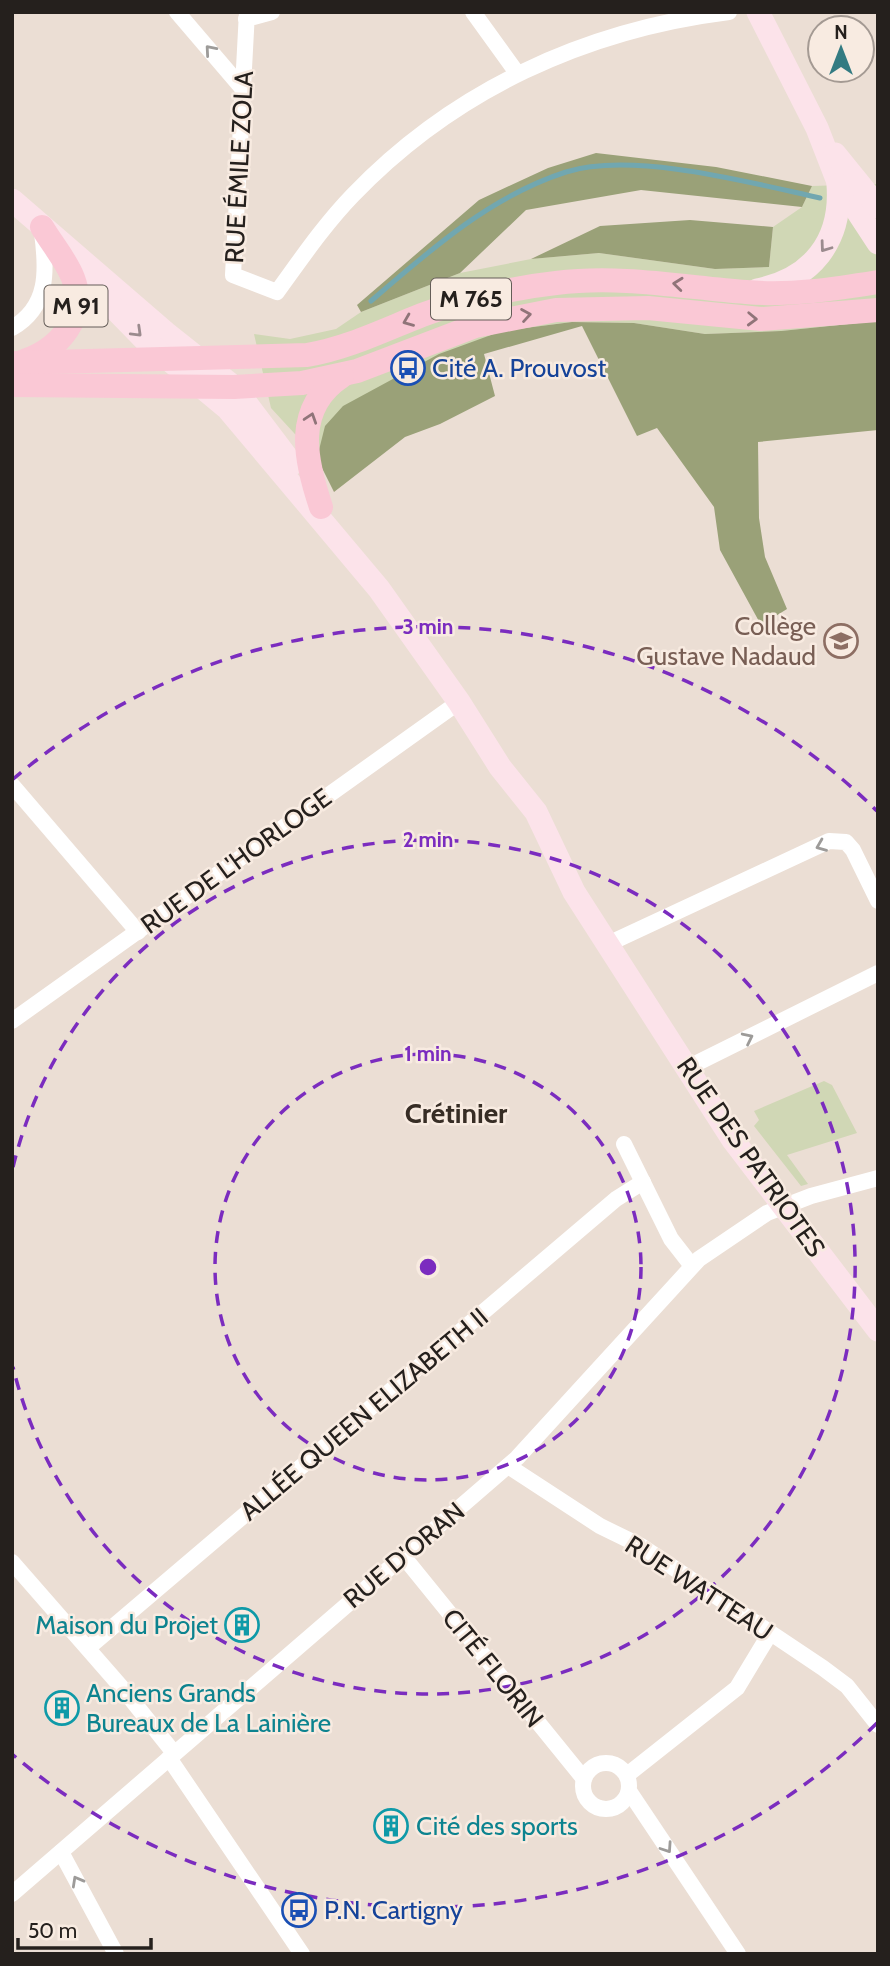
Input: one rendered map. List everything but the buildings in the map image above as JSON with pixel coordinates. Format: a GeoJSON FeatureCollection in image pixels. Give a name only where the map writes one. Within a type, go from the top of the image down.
{"type":"FeatureCollection","features":[{"type":"Feature","properties":{"kind":"main road","name":"M 91"},"geometry":{"type":"LineString","coordinates":[[13,368],[51,348],[66,334],[74,317],[76,295],[73,277],[42,227]]}},
{"type":"Feature","properties":{"kind":"main road","name":"M 765"},"geometry":{"type":"LineString","coordinates":[[13,368],[324,352],[452,305],[496,293],[559,282],[631,280],[746,292],[813,291],[878,282]]}},
{"type":"Feature","properties":{"kind":"main road","name":"M 765"},"geometry":{"type":"LineString","coordinates":[[13,368],[202,386],[302,383],[345,374],[461,330],[545,312],[648,308],[761,319],[878,310]]}},
{"type":"Feature","properties":{"kind":"main road","name":"M 91"},"geometry":{"type":"LineString","coordinates":[[321,507],[307,462],[308,423],[319,397],[345,374]]}},
{"type":"Feature","properties":{"kind":"street"},"geometry":{"type":"LineString","coordinates":[[177,12],[242,88]]}},
{"type":"Feature","properties":{"kind":"street"},"geometry":{"type":"LineString","coordinates":[[247,16],[272,12]]}},
{"type":"Feature","properties":{"kind":"street"},"geometry":{"type":"LineString","coordinates":[[472,12],[517,72],[605,37],[669,21],[729,12]]}},
{"type":"Feature","properties":{"kind":"street"},"geometry":{"type":"LineString","coordinates":[[758,12],[817,128],[838,182],[878,243]]}},
{"type":"Feature","properties":{"kind":"street","name":"RUE ÉMILE ZOLA"},"geometry":{"type":"LineString","coordinates":[[247,16],[233,275],[277,292],[331,220],[374,174],[445,116],[517,72]]}},
{"type":"Feature","properties":{"kind":"street"},"geometry":{"type":"LineString","coordinates":[[817,128],[878,208]]}},
{"type":"Feature","properties":{"kind":"street"},"geometry":{"type":"LineString","coordinates":[[746,292],[773,286],[792,277],[828,245],[837,220],[838,182]]}},
{"type":"Feature","properties":{"kind":"street","name":"RUE DES PATRIOTES"},"geometry":{"type":"LineString","coordinates":[[12,201],[166,333],[204,360],[234,387],[321,507],[345,547]]}},
{"type":"Feature","properties":{"kind":"street"},"geometry":{"type":"LineString","coordinates":[[12,328],[36,307],[44,288],[42,227]]}},
{"type":"Feature","properties":{"kind":"street","name":"RUE DES PATRIOTES"},"geometry":{"type":"LineString","coordinates":[[42,227],[97,294],[169,361],[228,409],[345,547],[459,702],[500,767],[536,812],[546,829],[561,868],[733,1140],[878,1330]]}},
{"type":"Feature","properties":{"kind":"street"},"geometry":{"type":"LineString","coordinates":[[202,386],[198,370],[204,360]]}},
{"type":"Feature","properties":{"kind":"street","name":"RUE DE L'HORLOGE"},"geometry":{"type":"LineString","coordinates":[[12,1021],[459,702]]}},
{"type":"Feature","properties":{"kind":"street"},"geometry":{"type":"LineString","coordinates":[[12,785],[138,932]]}},
{"type":"Feature","properties":{"kind":"street"},"geometry":{"type":"LineString","coordinates":[[610,943],[829,841],[846,842],[853,850],[878,901]]}},
{"type":"Feature","properties":{"kind":"street"},"geometry":{"type":"LineString","coordinates":[[687,1068],[878,972]]}},
{"type":"Feature","properties":{"kind":"street"},"geometry":{"type":"LineString","coordinates":[[625,1144],[671,1239],[692,1266]]}},
{"type":"Feature","properties":{"kind":"street","name":"RUE D'ORAN"},"geometry":{"type":"LineString","coordinates":[[12,1894],[508,1466],[692,1266],[755,1220],[784,1206],[878,1178]]}},
{"type":"Feature","properties":{"kind":"street","name":"ALLÉE QUEEN ELIZABETH II"},"geometry":{"type":"LineString","coordinates":[[88,1648],[616,1199],[643,1182]]}},
{"type":"Feature","properties":{"kind":"street","name":"RUE WATTEAU"},"geometry":{"type":"LineString","coordinates":[[508,1466],[600,1526],[641,1546],[847,1686],[878,1725]]}},
{"type":"Feature","properties":{"kind":"street","name":"CITÉ FLORIN"},"geometry":{"type":"LineString","coordinates":[[403,1556],[584,1779]]}},
{"type":"Feature","properties":{"kind":"street"},"geometry":{"type":"LineString","coordinates":[[12,1562],[88,1648],[172,1756],[302,1954]]}},
{"type":"Feature","properties":{"kind":"street"},"geometry":{"type":"LineString","coordinates":[[738,1954],[628,1783],[618,1765],[600,1763],[590,1769],[584,1779],[584,1794],[591,1803],[600,1808],[616,1807],[628,1783],[737,1688],[769,1634]]}},
{"type":"Feature","properties":{"kind":"street"},"geometry":{"type":"LineString","coordinates":[[61,1852],[116,1954]]}},
{"type":"Feature","properties":{"kind":"green space"},"geometry":{"type":"Polygon","coordinates":[[[596,153],[716,167],[812,186],[802,207],[641,190],[526,210],[460,273],[361,312],[357,305],[479,200],[548,168],[596,153]]]}},
{"type":"Feature","properties":{"kind":"green space"},"geometry":{"type":"Polygon","coordinates":[[[878,184],[878,321],[781,331],[705,334],[634,323],[572,322],[502,331],[317,458],[271,408],[254,334],[290,339],[336,329],[361,312],[460,273],[531,259],[599,253],[715,269],[769,267],[773,227],[802,207],[812,186],[878,184]]]}},
{"type":"Feature","properties":{"kind":"green space"},"geometry":{"type":"Polygon","coordinates":[[[690,220],[773,227],[769,267],[715,269],[599,253],[531,259],[600,226],[690,220]]]}},
{"type":"Feature","properties":{"kind":"green space"},"geometry":{"type":"Polygon","coordinates":[[[878,321],[878,430],[758,442],[759,518],[765,557],[787,609],[761,625],[720,550],[714,507],[657,428],[637,436],[582,326],[484,354],[495,396],[440,424],[405,437],[334,492],[317,458],[325,426],[343,406],[439,354],[502,331],[572,322],[634,323],[705,334],[781,331],[878,321]]]}},
{"type":"Feature","properties":{"kind":"green space"},"geometry":{"type":"Polygon","coordinates":[[[824,1081],[832,1085],[857,1133],[787,1155],[808,1184],[801,1186],[754,1126],[759,1120],[754,1111],[824,1081]]]}},
{"type":"Feature","properties":{"kind":"waterway"},"geometry":{"type":"LineString","coordinates":[[371,301],[462,226],[512,195],[566,172],[593,166],[658,167],[727,178],[820,198]]}},
{"type":"Feature","properties":{"kind":"place","name":"Cité A. Prouvost"},"geometry":{"type":"Point","coordinates":[408,368]}},
{"type":"Feature","properties":{"kind":"place","name":"Collège Gustave Nadaud"},"geometry":{"type":"Point","coordinates":[841,641]}},
{"type":"Feature","properties":{"kind":"place","name":"Maison du Projet"},"geometry":{"type":"Point","coordinates":[242,1625]}},
{"type":"Feature","properties":{"kind":"place","name":"Anciens Grands Bureaux de La Lainière"},"geometry":{"type":"Point","coordinates":[62,1708]}},
{"type":"Feature","properties":{"kind":"place","name":"Cité des sports"},"geometry":{"type":"Point","coordinates":[391,1826]}},
{"type":"Feature","properties":{"kind":"place","name":"P.N. Cartigny"},"geometry":{"type":"Point","coordinates":[299,1910]}},
{"type":"Feature","properties":{"kind":"district","name":"Crétinier"},"geometry":{"type":"Point","coordinates":[456,1113]}}]}
